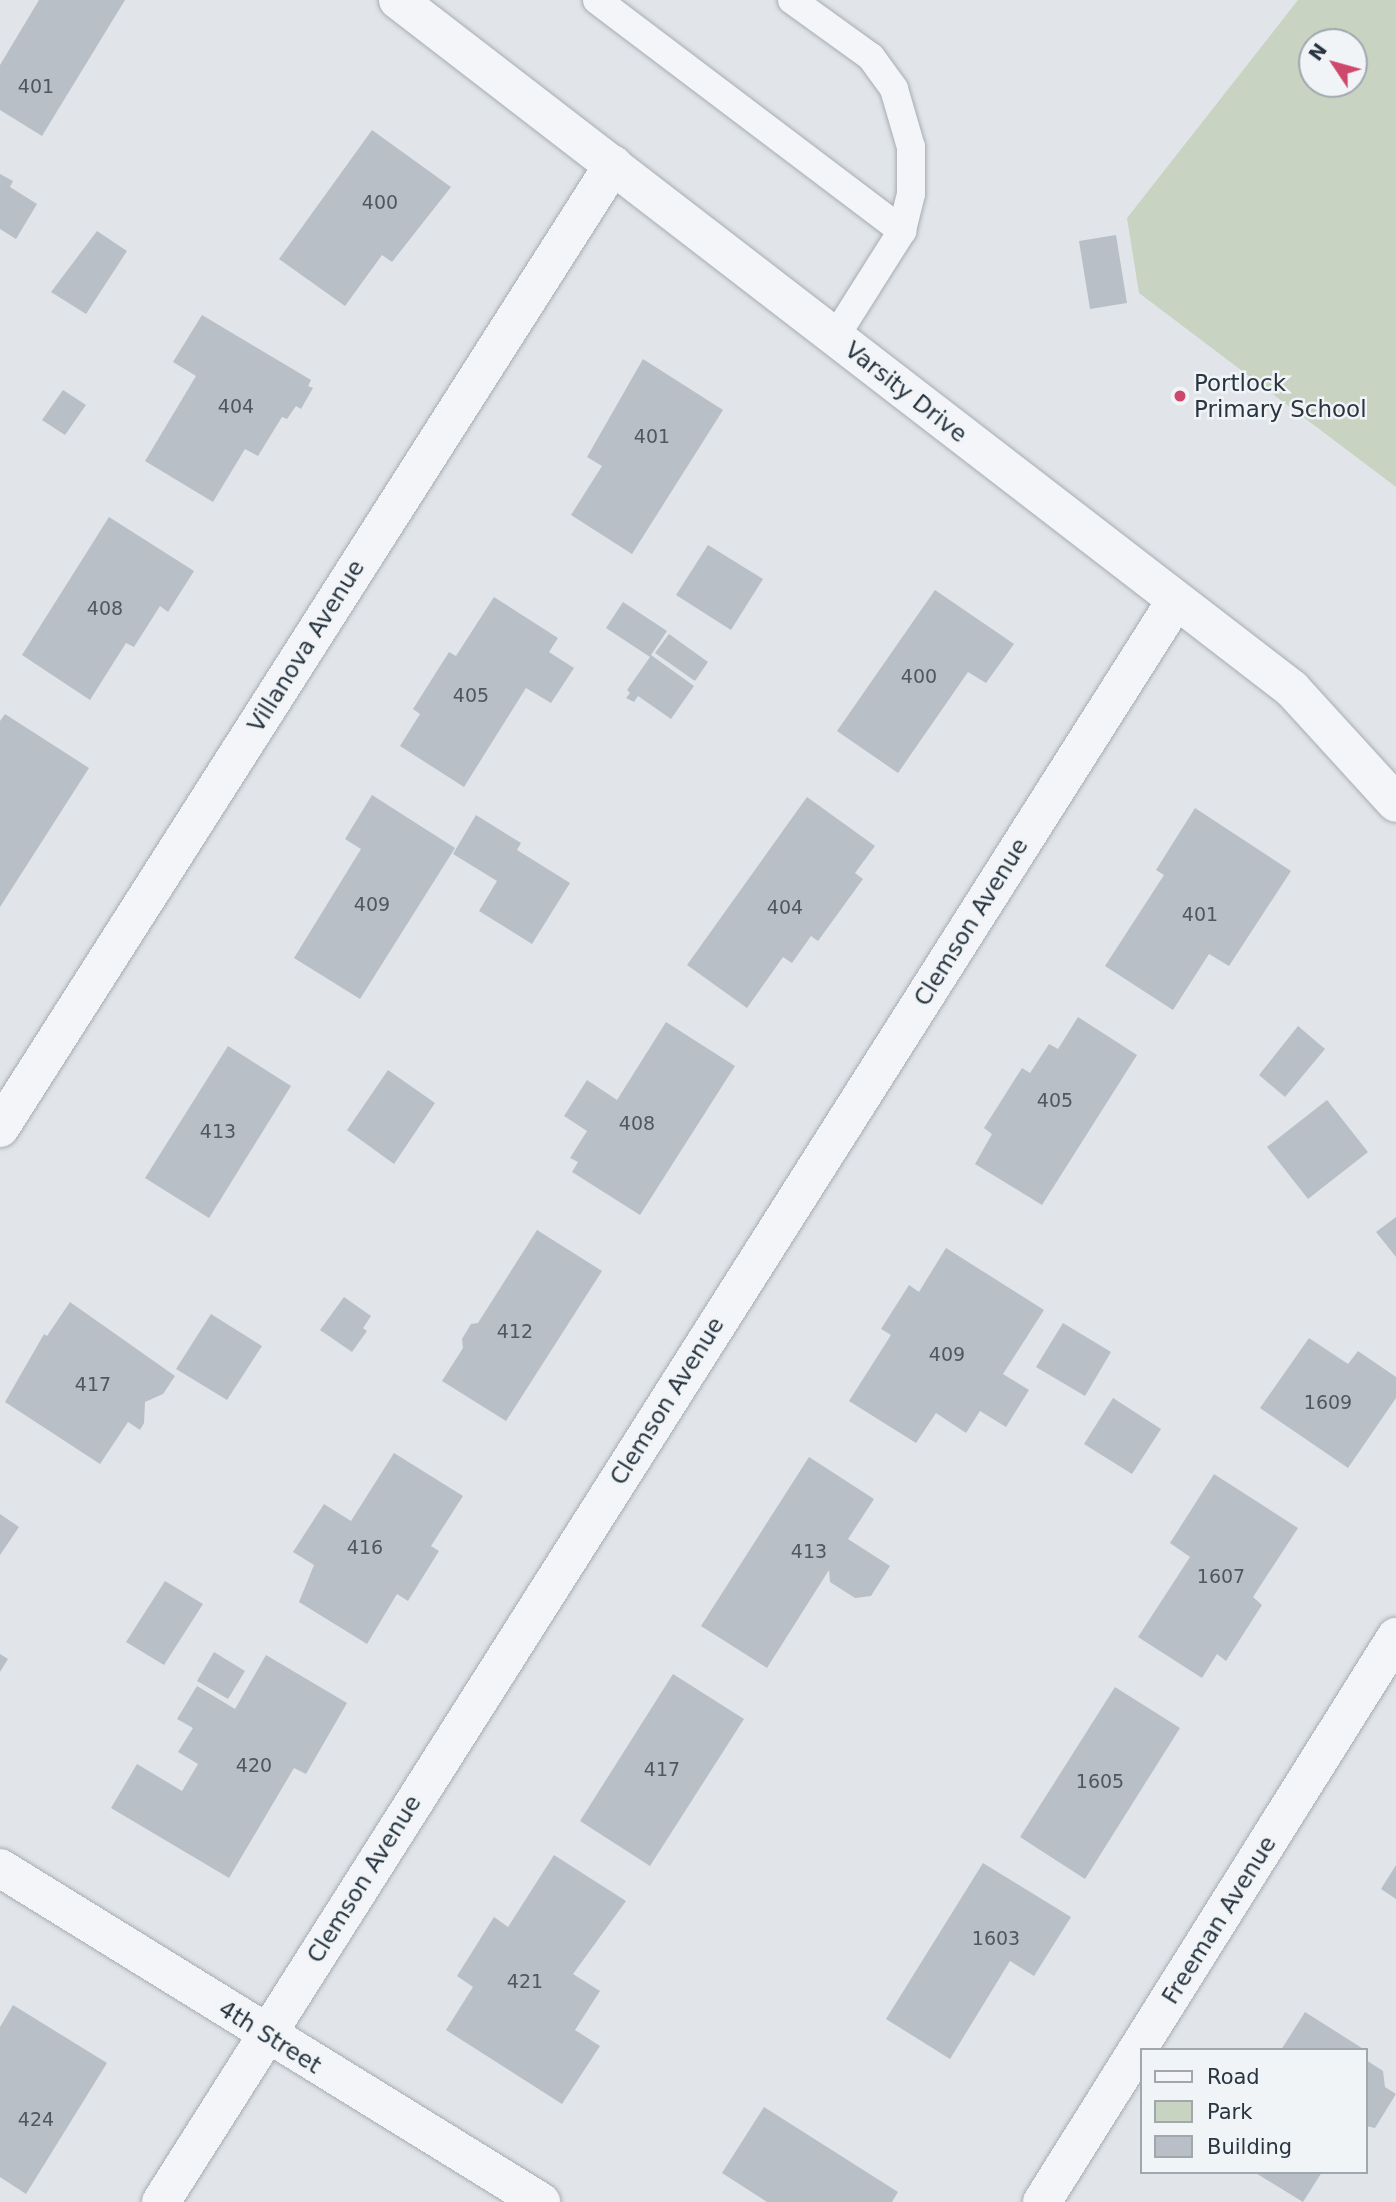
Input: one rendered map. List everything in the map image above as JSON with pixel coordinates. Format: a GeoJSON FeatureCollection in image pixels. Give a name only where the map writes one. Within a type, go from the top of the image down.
{"type":"FeatureCollection","features":[{"type":"Feature","properties":{"kind":"street","name":"Varsity Drive"},"geometry":{"type":"LineString","coordinates":[[398,0],[1292,689],[1396,803]]}},
{"type":"Feature","properties":{"kind":"street","name":"Villanova Avenue"},"geometry":{"type":"LineString","coordinates":[[0,1128],[613,165]]}},
{"type":"Feature","properties":{"kind":"street","name":"Clemson Avenue"},"geometry":{"type":"LineString","coordinates":[[161,2202],[1175,600]]}},
{"type":"Feature","properties":{"kind":"street","name":"Freeman Avenue"},"geometry":{"type":"LineString","coordinates":[[1042,2202],[1396,1637]]}},
{"type":"Feature","properties":{"kind":"street","name":"4th Street"},"geometry":{"type":"LineString","coordinates":[[0,1868],[541,2202]]}},
{"type":"Feature","properties":{"kind":"lane"},"geometry":{"type":"LineString","coordinates":[[597,0],[902,231]]}},
{"type":"Feature","properties":{"kind":"lane"},"geometry":{"type":"LineString","coordinates":[[792,0],[871,57],[894,89],[911,147],[911,194],[902,231],[835,337]]}},
{"type":"Feature","properties":{"kind":"green space"},"geometry":{"type":"Polygon","coordinates":[[[1298,0],[1396,0],[1396,487],[1139,293],[1127,218],[1298,0]]]}},
{"type":"Feature","properties":{"kind":"building"},"geometry":{"type":"Polygon","coordinates":[[[39,0],[125,0],[42,136],[0,110],[0,65],[39,0]]]}},
{"type":"Feature","properties":{"kind":"building"},"geometry":{"type":"Polygon","coordinates":[[[372,130],[451,187],[392,262],[382,255],[345,306],[279,259],[372,130]]]}},
{"type":"Feature","properties":{"kind":"building"},"geometry":{"type":"Polygon","coordinates":[[[0,174],[13,181],[10,187],[37,204],[16,239],[0,229],[0,174]]]}},
{"type":"Feature","properties":{"kind":"building"},"geometry":{"type":"Polygon","coordinates":[[[97,231],[127,251],[86,314],[51,292],[97,231]]]}},
{"type":"Feature","properties":{"kind":"building"},"geometry":{"type":"Polygon","coordinates":[[[1116,235],[1127,303],[1090,309],[1079,241],[1116,235]]]}},
{"type":"Feature","properties":{"kind":"building"},"geometry":{"type":"Polygon","coordinates":[[[202,315],[311,380],[308,386],[313,388],[301,409],[296,406],[287,419],[282,417],[258,456],[245,449],[213,502],[145,461],[196,376],[173,362],[202,315]]]}},
{"type":"Feature","properties":{"kind":"building"},"geometry":{"type":"Polygon","coordinates":[[[643,359],[723,410],[632,554],[571,515],[602,466],[587,457],[643,359]]]}},
{"type":"Feature","properties":{"kind":"building"},"geometry":{"type":"Polygon","coordinates":[[[63,390],[86,405],[65,435],[42,420],[63,390]]]}},
{"type":"Feature","properties":{"kind":"building"},"geometry":{"type":"Polygon","coordinates":[[[109,517],[194,571],[168,612],[160,606],[134,647],[126,643],[90,700],[22,655],[109,517]]]}},
{"type":"Feature","properties":{"kind":"building"},"geometry":{"type":"Polygon","coordinates":[[[708,545],[763,579],[731,630],[676,595],[708,545]]]}},
{"type":"Feature","properties":{"kind":"building"},"geometry":{"type":"Polygon","coordinates":[[[935,590],[1014,644],[986,683],[968,672],[898,773],[837,731],[935,590]]]}},
{"type":"Feature","properties":{"kind":"building"},"geometry":{"type":"Polygon","coordinates":[[[494,597],[558,638],[549,652],[574,668],[551,703],[526,688],[464,787],[400,746],[420,714],[413,709],[449,652],[456,656],[494,597]]]}},
{"type":"Feature","properties":{"kind":"building"},"geometry":{"type":"Polygon","coordinates":[[[623,602],[667,631],[651,655],[694,686],[671,719],[638,696],[634,702],[626,698],[630,693],[627,690],[650,657],[606,628],[623,602]]]}},
{"type":"Feature","properties":{"kind":"building"},"geometry":{"type":"Polygon","coordinates":[[[669,634],[708,662],[695,681],[655,653],[669,634]]]}},
{"type":"Feature","properties":{"kind":"building"},"geometry":{"type":"Polygon","coordinates":[[[5,714],[89,768],[0,907],[0,721],[5,714]]]}},
{"type":"Feature","properties":{"kind":"building"},"geometry":{"type":"Polygon","coordinates":[[[372,795],[455,848],[360,999],[294,958],[361,849],[345,839],[372,795]]]}},
{"type":"Feature","properties":{"kind":"building"},"geometry":{"type":"Polygon","coordinates":[[[807,797],[875,846],[855,873],[863,879],[818,941],[811,936],[792,963],[783,957],[747,1008],[687,965],[807,797]]]}},
{"type":"Feature","properties":{"kind":"building"},"geometry":{"type":"Polygon","coordinates":[[[1195,808],[1291,871],[1229,966],[1209,954],[1173,1010],[1105,966],[1164,875],[1156,870],[1195,808]]]}},
{"type":"Feature","properties":{"kind":"building"},"geometry":{"type":"Polygon","coordinates":[[[476,815],[521,843],[517,850],[570,883],[532,944],[479,911],[497,881],[453,854],[476,815]]]}},
{"type":"Feature","properties":{"kind":"building"},"geometry":{"type":"Polygon","coordinates":[[[1078,1017],[1137,1055],[1042,1205],[975,1164],[992,1134],[984,1128],[1022,1068],[1030,1073],[1049,1044],[1058,1049],[1078,1017]]]}},
{"type":"Feature","properties":{"kind":"building"},"geometry":{"type":"Polygon","coordinates":[[[666,1022],[735,1066],[640,1215],[572,1172],[578,1162],[570,1158],[587,1131],[564,1116],[587,1080],[617,1100],[666,1022]]]}},
{"type":"Feature","properties":{"kind":"building"},"geometry":{"type":"Polygon","coordinates":[[[1298,1026],[1325,1049],[1285,1097],[1259,1075],[1298,1026]]]}},
{"type":"Feature","properties":{"kind":"building"},"geometry":{"type":"Polygon","coordinates":[[[228,1046],[291,1086],[209,1218],[145,1178],[228,1046]]]}},
{"type":"Feature","properties":{"kind":"building"},"geometry":{"type":"Polygon","coordinates":[[[388,1070],[435,1103],[394,1164],[347,1130],[388,1070]]]}},
{"type":"Feature","properties":{"kind":"building"},"geometry":{"type":"Polygon","coordinates":[[[1327,1100],[1368,1152],[1308,1199],[1267,1147],[1327,1100]]]}},
{"type":"Feature","properties":{"kind":"building"},"geometry":{"type":"Polygon","coordinates":[[[1396,1217],[1396,1257],[1376,1232],[1396,1217]]]}},
{"type":"Feature","properties":{"kind":"building"},"geometry":{"type":"Polygon","coordinates":[[[537,1230],[602,1271],[506,1421],[442,1381],[463,1348],[462,1339],[471,1324],[478,1323],[537,1230]]]}},
{"type":"Feature","properties":{"kind":"building"},"geometry":{"type":"Polygon","coordinates":[[[946,1248],[1044,1310],[1003,1374],[1029,1390],[1006,1427],[980,1411],[966,1433],[936,1413],[916,1443],[849,1401],[891,1335],[881,1329],[909,1285],[919,1292],[946,1248]]]}},
{"type":"Feature","properties":{"kind":"building"},"geometry":{"type":"Polygon","coordinates":[[[344,1297],[371,1316],[363,1328],[367,1331],[352,1352],[320,1330],[344,1297]]]}},
{"type":"Feature","properties":{"kind":"building"},"geometry":{"type":"Polygon","coordinates":[[[70,1302],[175,1376],[163,1394],[145,1402],[144,1423],[140,1430],[128,1422],[100,1464],[5,1402],[44,1334],[47,1336],[70,1302]]]}},
{"type":"Feature","properties":{"kind":"building"},"geometry":{"type":"Polygon","coordinates":[[[211,1314],[262,1346],[227,1400],[176,1369],[211,1314]]]}},
{"type":"Feature","properties":{"kind":"building"},"geometry":{"type":"Polygon","coordinates":[[[1063,1323],[1111,1352],[1085,1396],[1036,1367],[1063,1323]]]}},
{"type":"Feature","properties":{"kind":"building"},"geometry":{"type":"Polygon","coordinates":[[[1309,1338],[1348,1364],[1358,1351],[1396,1377],[1396,1398],[1348,1468],[1260,1408],[1309,1338]]]}},
{"type":"Feature","properties":{"kind":"building"},"geometry":{"type":"Polygon","coordinates":[[[1113,1398],[1161,1429],[1132,1474],[1084,1444],[1113,1398]]]}},
{"type":"Feature","properties":{"kind":"building"},"geometry":{"type":"Polygon","coordinates":[[[394,1453],[463,1496],[431,1546],[439,1551],[408,1601],[397,1594],[367,1644],[299,1602],[314,1565],[293,1552],[324,1504],[351,1521],[394,1453]]]}},
{"type":"Feature","properties":{"kind":"building"},"geometry":{"type":"Polygon","coordinates":[[[809,1457],[874,1499],[848,1539],[890,1566],[871,1596],[855,1598],[830,1582],[829,1570],[767,1668],[701,1626],[809,1457]]]}},
{"type":"Feature","properties":{"kind":"building"},"geometry":{"type":"Polygon","coordinates":[[[1214,1474],[1298,1528],[1253,1597],[1262,1605],[1226,1661],[1217,1654],[1202,1678],[1138,1637],[1190,1557],[1170,1543],[1214,1474]]]}},
{"type":"Feature","properties":{"kind":"building"},"geometry":{"type":"Polygon","coordinates":[[[0,1514],[19,1527],[0,1555],[0,1514]]]}},
{"type":"Feature","properties":{"kind":"building"},"geometry":{"type":"Polygon","coordinates":[[[165,1581],[203,1604],[164,1665],[126,1642],[165,1581]]]}},
{"type":"Feature","properties":{"kind":"building"},"geometry":{"type":"Polygon","coordinates":[[[214,1652],[245,1671],[228,1699],[197,1681],[214,1652]]]}},
{"type":"Feature","properties":{"kind":"building"},"geometry":{"type":"Polygon","coordinates":[[[0,1654],[8,1659],[0,1672],[0,1654]]]}},
{"type":"Feature","properties":{"kind":"building"},"geometry":{"type":"Polygon","coordinates":[[[266,1655],[347,1703],[306,1774],[294,1768],[229,1878],[111,1808],[137,1764],[182,1791],[198,1764],[178,1752],[193,1728],[177,1719],[197,1686],[235,1709],[266,1655]]]}},
{"type":"Feature","properties":{"kind":"building"},"geometry":{"type":"Polygon","coordinates":[[[673,1674],[744,1719],[650,1866],[580,1821],[673,1674]]]}},
{"type":"Feature","properties":{"kind":"building"},"geometry":{"type":"Polygon","coordinates":[[[1115,1687],[1180,1728],[1085,1879],[1020,1837],[1115,1687]]]}},
{"type":"Feature","properties":{"kind":"building"},"geometry":{"type":"Polygon","coordinates":[[[554,1855],[626,1901],[573,1974],[600,1991],[575,2030],[600,2046],[562,2104],[446,2030],[473,1987],[457,1976],[494,1917],[508,1927],[554,1855]]]}},
{"type":"Feature","properties":{"kind":"building"},"geometry":{"type":"Polygon","coordinates":[[[983,1863],[1071,1917],[1034,1976],[1010,1961],[950,2059],[886,2019],[983,1863]]]}},
{"type":"Feature","properties":{"kind":"building"},"geometry":{"type":"Polygon","coordinates":[[[1396,1865],[1396,1899],[1381,1889],[1396,1865]]]}},
{"type":"Feature","properties":{"kind":"building"},"geometry":{"type":"Polygon","coordinates":[[[13,2005],[107,2063],[26,2194],[0,2177],[0,2027],[13,2005]]]}},
{"type":"Feature","properties":{"kind":"building"},"geometry":{"type":"Polygon","coordinates":[[[1305,2012],[1362,2048],[1282,2048],[1305,2012]]]}},
{"type":"Feature","properties":{"kind":"building"},"geometry":{"type":"Polygon","coordinates":[[[1368,2061],[1383,2071],[1385,2087],[1396,2094],[1375,2128],[1368,2126],[1368,2061]]]}},
{"type":"Feature","properties":{"kind":"building"},"geometry":{"type":"Polygon","coordinates":[[[764,2107],[898,2192],[892,2202],[767,2202],[722,2173],[764,2107]]]}},
{"type":"Feature","properties":{"kind":"building"},"geometry":{"type":"Polygon","coordinates":[[[1257,2174],[1321,2174],[1303,2202],[1257,2174]]]}},
{"type":"Feature","properties":{"kind":"place","name":"Portlock Primary School"},"geometry":{"type":"Point","coordinates":[1180,396]}}]}
